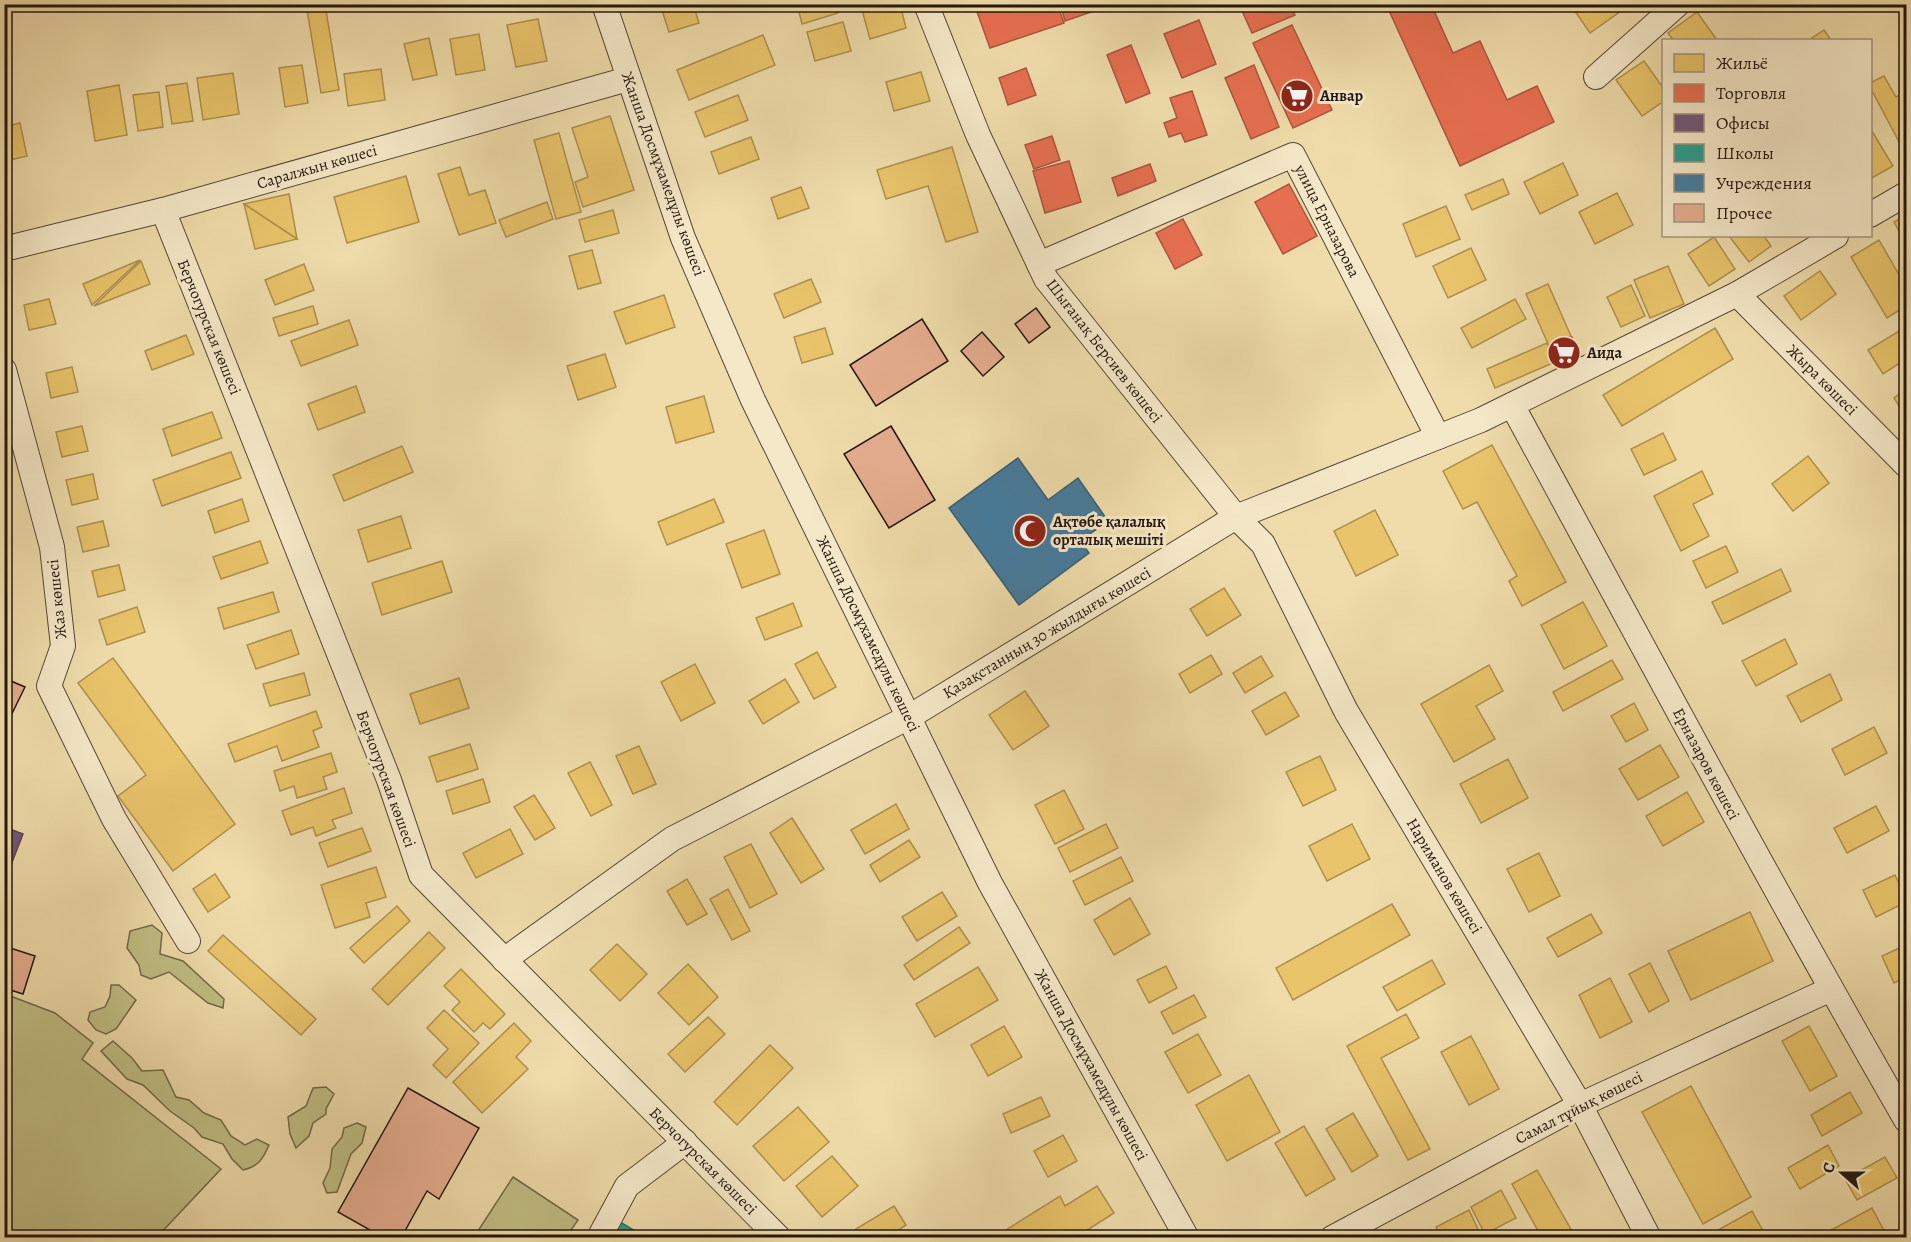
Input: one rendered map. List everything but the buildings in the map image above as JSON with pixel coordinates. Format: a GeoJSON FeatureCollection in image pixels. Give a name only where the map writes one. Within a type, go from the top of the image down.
{"type":"FeatureCollection","features":[{"type":"Feature","properties":{"kind":"street","name":"Жанша Досмұхамедұлы көшесі"},"geometry":{"type":"LineString","coordinates":[[604,4],[682,238],[753,400],[990,883],[1187,1238]]}},
{"type":"Feature","properties":{"kind":"street","name":"Шығанақ Берсиев көшесі"},"geometry":{"type":"LineString","coordinates":[[926,4],[978,135],[1046,279],[1236,517]]}},
{"type":"Feature","properties":{"kind":"street"},"geometry":{"type":"LineString","coordinates":[[1596,77],[1678,4]]}},
{"type":"Feature","properties":{"kind":"street","name":"Саралжын көшесі"},"geometry":{"type":"LineString","coordinates":[[4,249],[163,210],[628,79]]}},
{"type":"Feature","properties":{"kind":"street","name":"улица Ерназарова"},"geometry":{"type":"LineString","coordinates":[[1039,264],[1293,155],[1438,437]]}},
{"type":"Feature","properties":{"kind":"street"},"geometry":{"type":"LineString","coordinates":[[1872,214],[1906,194]]}},
{"type":"Feature","properties":{"kind":"street","name":"Берчогурская көшесі"},"geometry":{"type":"LineString","coordinates":[[163,210],[389,780],[421,875],[779,1238]]}},
{"type":"Feature","properties":{"kind":"street","name":"Қазақстанның 30 жылдығы көшесі"},"geometry":{"type":"LineString","coordinates":[[504,960],[672,839],[909,717],[1236,517],[1481,420],[1737,294],[1834,237]]}},
{"type":"Feature","properties":{"kind":"street","name":"Жыра көшесі"},"geometry":{"type":"LineString","coordinates":[[1737,294],[1906,465]]}},
{"type":"Feature","properties":{"kind":"street","name":"Жаз көшесі"},"geometry":{"type":"LineString","coordinates":[[4,370],[52,547],[63,646],[48,686],[114,819],[188,941]]}},
{"type":"Feature","properties":{"kind":"street","name":"Ерназаров көшесі"},"geometry":{"type":"LineString","coordinates":[[1512,405],[1733,813],[1906,1120]]}},
{"type":"Feature","properties":{"kind":"street","name":"Нариманов көшесі"},"geometry":{"type":"LineString","coordinates":[[1236,517],[1263,544],[1346,711],[1580,1105],[1649,1238]]}},
{"type":"Feature","properties":{"kind":"street","name":"Самал тұйық көшесі"},"geometry":{"type":"LineString","coordinates":[[1332,1238],[1580,1105],[1831,989]]}},
{"type":"Feature","properties":{"kind":"street"},"geometry":{"type":"LineString","coordinates":[[598,1238],[627,1186],[685,1142]]}},
{"type":"Feature","properties":{"kind":"shaded area"},"geometry":{"type":"Polygon","coordinates":[[[152,925],[162,933],[160,954],[183,961],[224,999],[223,1008],[208,1003],[169,972],[151,979],[141,975],[139,965],[127,948],[130,931],[152,925]]]}},
{"type":"Feature","properties":{"kind":"shaded area"},"geometry":{"type":"Polygon","coordinates":[[[111,985],[119,985],[136,1000],[116,1029],[106,1034],[96,1030],[88,1020],[90,1012],[105,1007],[110,996],[111,985]]]}},
{"type":"Feature","properties":{"kind":"shaded area"},"geometry":{"type":"Polygon","coordinates":[[[5,994],[55,1013],[93,1043],[82,1059],[221,1169],[157,1237],[5,1237],[5,994]]]}},
{"type":"Feature","properties":{"kind":"shaded area"},"geometry":{"type":"Polygon","coordinates":[[[113,1041],[132,1058],[142,1071],[163,1070],[176,1097],[189,1100],[204,1113],[221,1120],[231,1136],[245,1145],[257,1139],[269,1145],[262,1158],[257,1164],[243,1170],[232,1159],[223,1144],[202,1137],[143,1085],[127,1079],[101,1051],[113,1041]]]}},
{"type":"Feature","properties":{"kind":"shaded area"},"geometry":{"type":"Polygon","coordinates":[[[326,1087],[334,1094],[326,1109],[326,1114],[313,1123],[309,1136],[296,1148],[290,1134],[288,1117],[306,1106],[313,1088],[326,1087]]]}},
{"type":"Feature","properties":{"kind":"shaded area"},"geometry":{"type":"Polygon","coordinates":[[[357,1123],[366,1127],[362,1143],[351,1154],[337,1192],[327,1193],[323,1183],[330,1168],[332,1149],[342,1137],[344,1128],[357,1123]]]}},
{"type":"Feature","properties":{"kind":"shaded area"},"geometry":{"type":"Polygon","coordinates":[[[513,1177],[578,1220],[566,1237],[474,1237],[513,1177]]]}},
{"type":"Feature","properties":{"kind":"place","name":"Анвар"},"geometry":{"type":"Point","coordinates":[1297,96]}},
{"type":"Feature","properties":{"kind":"place","name":"Аида"},"geometry":{"type":"Point","coordinates":[1564,353]}},
{"type":"Feature","properties":{"kind":"place","name":"Ақтөбе қалалық орталық мешіті"},"geometry":{"type":"Point","coordinates":[1030,531]}}]}
